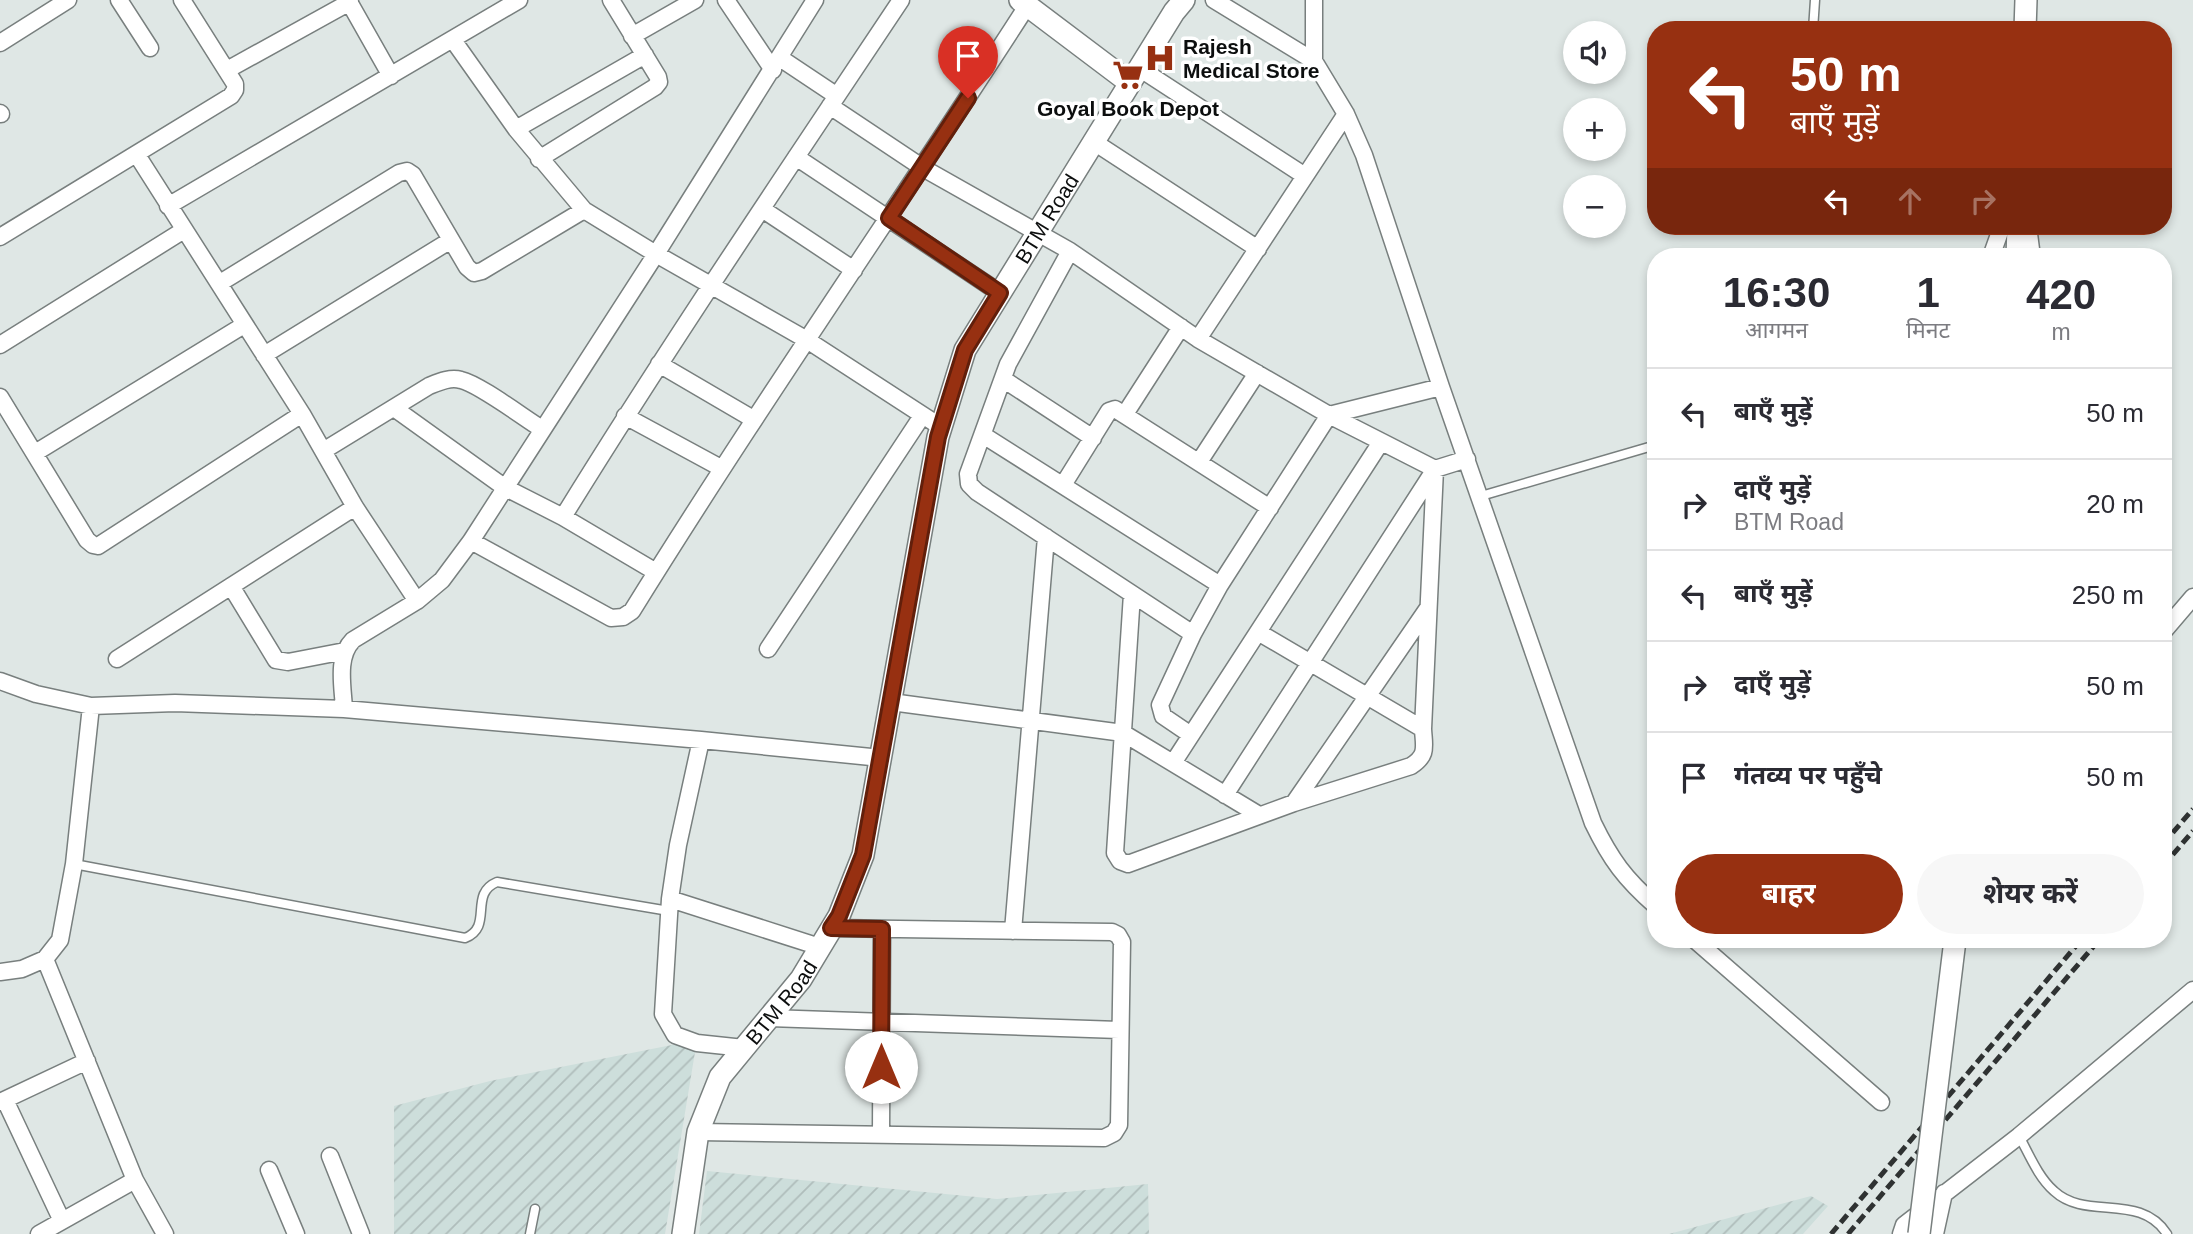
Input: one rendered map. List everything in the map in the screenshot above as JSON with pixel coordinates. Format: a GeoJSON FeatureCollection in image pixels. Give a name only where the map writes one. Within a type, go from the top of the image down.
{"type":"FeatureCollection","features":[{"type":"Feature","properties":{"kind":"street"},"geometry":{"type":"LineString","coordinates":[[0,43],[68,0]]}},
{"type":"Feature","properties":{"kind":"street"},"geometry":{"type":"LineString","coordinates":[[119,0],[150,48]]}},
{"type":"Feature","properties":{"kind":"street"},"geometry":{"type":"LineString","coordinates":[[0,237],[231,96],[235,84],[182,0]]}},
{"type":"Feature","properties":{"kind":"street"},"geometry":{"type":"LineString","coordinates":[[168,206],[519,0]]}},
{"type":"Feature","properties":{"kind":"street"},"geometry":{"type":"LineString","coordinates":[[539,159],[659,82],[611,0]]}},
{"type":"Feature","properties":{"kind":"street"},"geometry":{"type":"LineString","coordinates":[[632,36],[695,0]]}},
{"type":"Feature","properties":{"kind":"street"},"geometry":{"type":"LineString","coordinates":[[726,0],[776,64],[834,101],[923,168],[1070,251],[1199,339],[1329,415],[1435,469]]}},
{"type":"Feature","properties":{"kind":"street"},"geometry":{"type":"LineString","coordinates":[[344,709],[345,652],[353,640],[417,601],[442,580],[471,541],[656,254],[815,0]]}},
{"type":"Feature","properties":{"kind":"street"},"geometry":{"type":"LineString","coordinates":[[563,517],[711,284],[901,0]]}},
{"type":"Feature","properties":{"kind":"street","name":"BTM Road"},"geometry":{"type":"LineString","coordinates":[[683,1234],[698,1132],[720,1077],[801,979],[839,916],[863,855],[941,427],[965,350],[1174,12],[1184,0]]}},
{"type":"Feature","properties":{"kind":"street"},"geometry":{"type":"LineString","coordinates":[[1214,0],[1314,61],[1346,114],[1364,155],[1441,387],[1593,823],[1610,858],[1647,898]]}},
{"type":"Feature","properties":{"kind":"street"},"geometry":{"type":"LineString","coordinates":[[1314,0],[1314,61]]}},
{"type":"Feature","properties":{"kind":"street"},"geometry":{"type":"LineString","coordinates":[[2025,21],[2026,0]]}},
{"type":"Feature","properties":{"kind":"street"},"geometry":{"type":"LineString","coordinates":[[227,70],[349,1],[391,76]]}},
{"type":"Feature","properties":{"kind":"street"},"geometry":{"type":"LineString","coordinates":[[471,541],[611,618],[623,617],[632,611],[721,468],[923,168],[1024,3],[1134,76],[1305,176]]}},
{"type":"Feature","properties":{"kind":"street"},"geometry":{"type":"LineString","coordinates":[[453,40],[539,159],[584,209],[656,254],[807,340],[941,427]]}},
{"type":"Feature","properties":{"kind":"street"},"geometry":{"type":"LineString","coordinates":[[516,129],[645,55]]}},
{"type":"Feature","properties":{"kind":"street"},"geometry":{"type":"LineString","coordinates":[[1199,339],[1346,114]]}},
{"type":"Feature","properties":{"kind":"street"},"geometry":{"type":"LineString","coordinates":[[1094,142],[1258,249]]}},
{"type":"Feature","properties":{"kind":"street"},"geometry":{"type":"LineString","coordinates":[[137,155],[302,414],[355,507],[417,601]]}},
{"type":"Feature","properties":{"kind":"street"},"geometry":{"type":"LineString","coordinates":[[796,157],[1000,293]]}},
{"type":"Feature","properties":{"kind":"street"},"geometry":{"type":"LineString","coordinates":[[220,283],[399,173],[407,172],[413,175],[467,267],[474,272],[482,271],[584,209]]}},
{"type":"Feature","properties":{"kind":"street"},"geometry":{"type":"LineString","coordinates":[[762,209],[854,270]]}},
{"type":"Feature","properties":{"kind":"street"},"geometry":{"type":"LineString","coordinates":[[0,345],[184,230]]}},
{"type":"Feature","properties":{"kind":"street"},"geometry":{"type":"LineString","coordinates":[[264,355],[451,240]]}},
{"type":"Feature","properties":{"kind":"street"},"geometry":{"type":"LineString","coordinates":[[1070,251],[1008,364],[968,474],[969,484],[977,492],[1193,634]]}},
{"type":"Feature","properties":{"kind":"street"},"geometry":{"type":"LineString","coordinates":[[35,453],[244,325]]}},
{"type":"Feature","properties":{"kind":"street"},"geometry":{"type":"LineString","coordinates":[[1125,414],[1181,327]]}},
{"type":"Feature","properties":{"kind":"street"},"geometry":{"type":"LineString","coordinates":[[659,364],[754,419]]}},
{"type":"Feature","properties":{"kind":"street"},"geometry":{"type":"LineString","coordinates":[[1199,462],[1257,373]]}},
{"type":"Feature","properties":{"kind":"street"},"geometry":{"type":"LineString","coordinates":[[1003,379],[1093,438]]}},
{"type":"Feature","properties":{"kind":"street"},"geometry":{"type":"LineString","coordinates":[[323,451],[429,386],[444,380],[460,380],[542,429]]}},
{"type":"Feature","properties":{"kind":"street"},"geometry":{"type":"LineString","coordinates":[[1191,735],[1163,716],[1159,709],[1193,634],[1220,585],[1329,415],[1441,387]]}},
{"type":"Feature","properties":{"kind":"street"},"geometry":{"type":"LineString","coordinates":[[0,397],[87,540],[99,546],[302,414]]}},
{"type":"Feature","properties":{"kind":"street"},"geometry":{"type":"LineString","coordinates":[[394,408],[504,487],[563,517],[656,572]]}},
{"type":"Feature","properties":{"kind":"street"},"geometry":{"type":"LineString","coordinates":[[1063,485],[1109,411],[1115,409],[1270,508]]}},
{"type":"Feature","properties":{"kind":"street"},"geometry":{"type":"LineString","coordinates":[[768,649],[922,415]]}},
{"type":"Feature","properties":{"kind":"street"},"geometry":{"type":"LineString","coordinates":[[625,416],[721,468]]}},
{"type":"Feature","properties":{"kind":"street"},"geometry":{"type":"LineString","coordinates":[[984,435],[1220,585]]}},
{"type":"Feature","properties":{"kind":"street"},"geometry":{"type":"LineString","coordinates":[[1173,763],[1381,442]]}},
{"type":"Feature","properties":{"kind":"street"},"geometry":{"type":"LineString","coordinates":[[1225,794],[1435,469],[1467,458]]}},
{"type":"Feature","properties":{"kind":"street"},"geometry":{"type":"LineString","coordinates":[[1132,594],[1115,853],[1119,861],[1128,864],[1259,815],[1411,766],[1421,760],[1424,752],[1435,469]]}},
{"type":"Feature","properties":{"kind":"street"},"geometry":{"type":"LineString","coordinates":[[117,659],[355,507]]}},
{"type":"Feature","properties":{"kind":"street"},"geometry":{"type":"LineString","coordinates":[[1013,931],[1045,537]]}},
{"type":"Feature","properties":{"kind":"street"},"geometry":{"type":"LineString","coordinates":[[231,586],[276,660],[288,662],[345,652]]}},
{"type":"Feature","properties":{"kind":"street"},"geometry":{"type":"LineString","coordinates":[[2172,622],[2193,597]]}},
{"type":"Feature","properties":{"kind":"street"},"geometry":{"type":"LineString","coordinates":[[1294,803],[1429,607]]}},
{"type":"Feature","properties":{"kind":"street"},"geometry":{"type":"LineString","coordinates":[[1258,632],[1423,729]]}},
{"type":"Feature","properties":{"kind":"street"},"geometry":{"type":"LineString","coordinates":[[0,681],[36,694],[91,706],[175,703],[344,709],[881,758]]}},
{"type":"Feature","properties":{"kind":"street"},"geometry":{"type":"LineString","coordinates":[[891,702],[1123,733],[1259,815]]}},
{"type":"Feature","properties":{"kind":"street"},"geometry":{"type":"LineString","coordinates":[[0,972],[22,969],[45,959],[60,940],[74,863],[91,706]]}},
{"type":"Feature","properties":{"kind":"street"},"geometry":{"type":"LineString","coordinates":[[701,740],[678,845],[669,905],[663,1014],[675,1035],[697,1043],[744,1048]]}},
{"type":"Feature","properties":{"kind":"street"},"geometry":{"type":"LineString","coordinates":[[669,905],[820,947]]}},
{"type":"Feature","properties":{"kind":"street"},"geometry":{"type":"LineString","coordinates":[[698,1132],[1104,1138],[1114,1133],[1119,1125],[1122,942],[1118,935],[1112,932],[831,928]]}},
{"type":"Feature","properties":{"kind":"street"},"geometry":{"type":"LineString","coordinates":[[881,1135],[882,929]]}},
{"type":"Feature","properties":{"kind":"street"},"geometry":{"type":"LineString","coordinates":[[1704,948],[1881,1102]]}},
{"type":"Feature","properties":{"kind":"street"},"geometry":{"type":"LineString","coordinates":[[1919,1234],[1954,948]]}},
{"type":"Feature","properties":{"kind":"street"},"geometry":{"type":"LineString","coordinates":[[45,959],[135,1180],[165,1234]]}},
{"type":"Feature","properties":{"kind":"street"},"geometry":{"type":"LineString","coordinates":[[1901,1234],[1904,1225],[2019,1136],[2193,990]]}},
{"type":"Feature","properties":{"kind":"street"},"geometry":{"type":"LineString","coordinates":[[769,1018],[1119,1030]]}},
{"type":"Feature","properties":{"kind":"street"},"geometry":{"type":"LineString","coordinates":[[62,1221],[2,1101],[87,1061]]}},
{"type":"Feature","properties":{"kind":"street"},"geometry":{"type":"LineString","coordinates":[[330,1156],[361,1234]]}},
{"type":"Feature","properties":{"kind":"street"},"geometry":{"type":"LineString","coordinates":[[269,1170],[296,1234]]}},
{"type":"Feature","properties":{"kind":"street"},"geometry":{"type":"LineString","coordinates":[[39,1234],[135,1180]]}},
{"type":"Feature","properties":{"kind":"street"},"geometry":{"type":"LineString","coordinates":[[1935,1234],[1944,1193]]}},
{"type":"Feature","properties":{"kind":"lane"},"geometry":{"type":"LineString","coordinates":[[1814,21],[1815,0]]}},
{"type":"Feature","properties":{"kind":"lane"},"geometry":{"type":"LineString","coordinates":[[1481,496],[1647,448]]}},
{"type":"Feature","properties":{"kind":"lane"},"geometry":{"type":"LineString","coordinates":[[74,863],[465,938],[479,928],[483,892],[497,882],[669,905]]}},
{"type":"Feature","properties":{"kind":"lane"},"geometry":{"type":"LineString","coordinates":[[2019,1136],[2042,1177],[2054,1192],[2069,1200],[2145,1212],[2160,1223],[2167,1234]]}},
{"type":"Feature","properties":{"kind":"lane"},"geometry":{"type":"LineString","coordinates":[[530,1234],[535,1209]]}},
{"type":"Feature","properties":{"kind":"shaded area"},"geometry":{"type":"Polygon","coordinates":[[[697,1040],[665,1234],[394,1234],[394,1106],[490,1081],[697,1040]]]}},
{"type":"Feature","properties":{"kind":"shaded area"},"geometry":{"type":"Polygon","coordinates":[[[707,1171],[997,1199],[1148,1184],[1149,1234],[699,1234],[707,1171]]]}},
{"type":"Feature","properties":{"kind":"shaded area"},"geometry":{"type":"Polygon","coordinates":[[[1811,1196],[1828,1206],[1803,1234],[1669,1234],[1811,1196]]]}},
{"type":"Feature","properties":{"kind":"railway"},"geometry":{"type":"LineString","coordinates":[[2172,834],[2193,809]]}},
{"type":"Feature","properties":{"kind":"railway"},"geometry":{"type":"LineString","coordinates":[[2172,856],[2193,831]]}},
{"type":"Feature","properties":{"kind":"railway"},"geometry":{"type":"LineString","coordinates":[[1831,1234],[2074,948]]}},
{"type":"Feature","properties":{"kind":"railway"},"geometry":{"type":"LineString","coordinates":[[1848,1234],[2092,948]]}},
{"type":"Feature","properties":{"kind":"place","name":"Rajesh Medical Store"},"geometry":{"type":"Point","coordinates":[1160,58]}},
{"type":"Feature","properties":{"kind":"place","name":"Goyal Book Depot"},"geometry":{"type":"Point","coordinates":[1128,75]}},
{"type":"Feature","properties":{"kind":"route"},"geometry":{"type":"LineString","coordinates":[[881,1067],[882,929],[831,928],[839,916],[863,855],[938,437],[965,350],[1000,293],[889,218],[968,98]]}}]}
